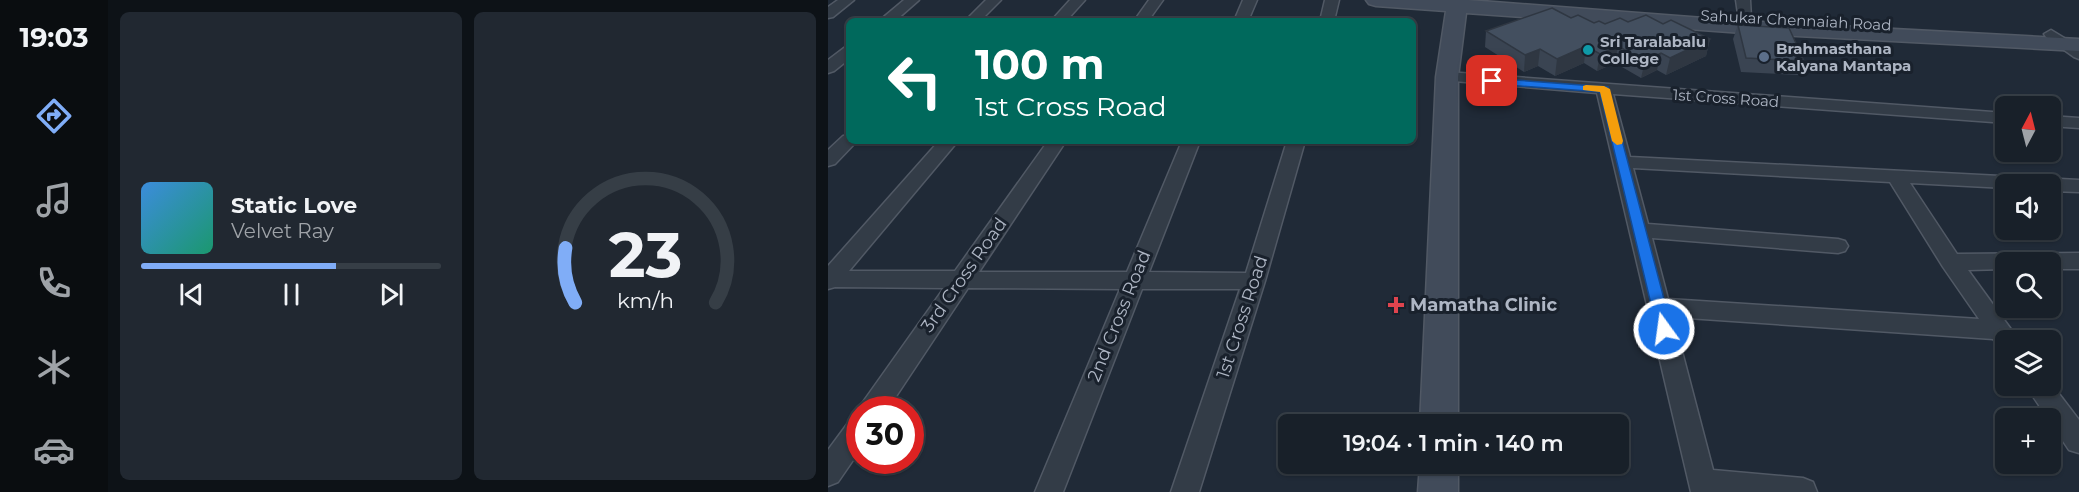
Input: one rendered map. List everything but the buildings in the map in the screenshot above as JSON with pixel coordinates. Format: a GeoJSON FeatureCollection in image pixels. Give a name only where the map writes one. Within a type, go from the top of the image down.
{"type":"FeatureCollection","features":[{"type":"Feature","properties":{"kind":"street"},"geometry":{"type":"LineString","coordinates":[[828,14],[847,0]]}},
{"type":"Feature","properties":{"kind":"street"},"geometry":{"type":"LineString","coordinates":[[890,18],[912,0]]}},
{"type":"Feature","properties":{"kind":"street"},"geometry":{"type":"LineString","coordinates":[[975,18],[994,0]]}},
{"type":"Feature","properties":{"kind":"street"},"geometry":{"type":"LineString","coordinates":[[1061,18],[1078,0]]}},
{"type":"Feature","properties":{"kind":"street"},"geometry":{"type":"LineString","coordinates":[[1143,18],[1156,0]]}},
{"type":"Feature","properties":{"kind":"street"},"geometry":{"type":"LineString","coordinates":[[1242,18],[1250,0]]}},
{"type":"Feature","properties":{"kind":"street"},"geometry":{"type":"LineString","coordinates":[[1328,18],[1332,0]]}},
{"type":"Feature","properties":{"kind":"street","name":"Sahukar Chennaiah Road"},"geometry":{"type":"LineString","coordinates":[[1376,0],[1454,3],[1743,27],[2071,43]]}},
{"type":"Feature","properties":{"kind":"street","name":"Sahukar Chennaiah Road"},"geometry":{"type":"LineString","coordinates":[[1454,3],[1493,1],[1743,9],[2071,43]]}},
{"type":"Feature","properties":{"kind":"street"},"geometry":{"type":"LineString","coordinates":[[1440,414],[1447,77],[1454,3]]}},
{"type":"Feature","properties":{"kind":"street"},"geometry":{"type":"LineString","coordinates":[[828,68],[846,53]]}},
{"type":"Feature","properties":{"kind":"street","name":"1st Cross Road"},"geometry":{"type":"LineString","coordinates":[[1447,77],[1995,116]]}},
{"type":"Feature","properties":{"kind":"street"},"geometry":{"type":"LineString","coordinates":[[1604,89],[1704,487],[1803,492]]}},
{"type":"Feature","properties":{"kind":"street"},"geometry":{"type":"LineString","coordinates":[[2061,122],[2079,123]]}},
{"type":"Feature","properties":{"kind":"street"},"geometry":{"type":"LineString","coordinates":[[828,160],[846,143]]}},
{"type":"Feature","properties":{"kind":"street"},"geometry":{"type":"LineString","coordinates":[[829,280],[946,144]]}},
{"type":"Feature","properties":{"kind":"street","name":"3rd Cross Road"},"geometry":{"type":"LineString","coordinates":[[882,396],[1055,144]]}},
{"type":"Feature","properties":{"kind":"street","name":"2nd Cross Road"},"geometry":{"type":"LineString","coordinates":[[1049,492],[1190,144]]}},
{"type":"Feature","properties":{"kind":"street","name":"1st Cross Road"},"geometry":{"type":"LineString","coordinates":[[1185,492],[1254,281],[1295,144]]}},
{"type":"Feature","properties":{"kind":"street"},"geometry":{"type":"LineString","coordinates":[[1623,162],[2079,186]]}},
{"type":"Feature","properties":{"kind":"street"},"geometry":{"type":"LineString","coordinates":[[1895,175],[1951,262],[1999,330]]}},
{"type":"Feature","properties":{"kind":"street"},"geometry":{"type":"LineString","coordinates":[[1640,230],[1838,246]]}},
{"type":"Feature","properties":{"kind":"street"},"geometry":{"type":"LineString","coordinates":[[1951,262],[2079,261]]}},
{"type":"Feature","properties":{"kind":"street"},"geometry":{"type":"LineString","coordinates":[[829,280],[961,279],[1132,283],[1254,281]]}},
{"type":"Feature","properties":{"kind":"street"},"geometry":{"type":"LineString","coordinates":[[1659,307],[1995,334]]}},
{"type":"Feature","properties":{"kind":"street"},"geometry":{"type":"LineString","coordinates":[[2046,396],[2079,441]]}},
{"type":"Feature","properties":{"kind":"street"},"geometry":{"type":"LineString","coordinates":[[828,473],[846,447]]}},
{"type":"Feature","properties":{"kind":"street"},"geometry":{"type":"LineString","coordinates":[[1438,492],[1439,474]]}},
{"type":"Feature","properties":{"kind":"slow traffic"},"geometry":{"type":"LineString","coordinates":[[1586,88],[1604,89],[1617,141]]}},
{"type":"Feature","properties":{"kind":"place","name":"Sri Taralabalu College"},"geometry":{"type":"Point","coordinates":[1588,50]}},
{"type":"Feature","properties":{"kind":"place","name":"Brahmasthana Kalyana Mantapa"},"geometry":{"type":"Point","coordinates":[1764,57]}},
{"type":"Feature","properties":{"kind":"place","name":"Mamatha Clinic"},"geometry":{"type":"Point","coordinates":[1396,305]}},
{"type":"Feature","properties":{"kind":"route"},"geometry":{"type":"LineString","coordinates":[[1492,81],[1604,89],[1664,329]]}}]}
